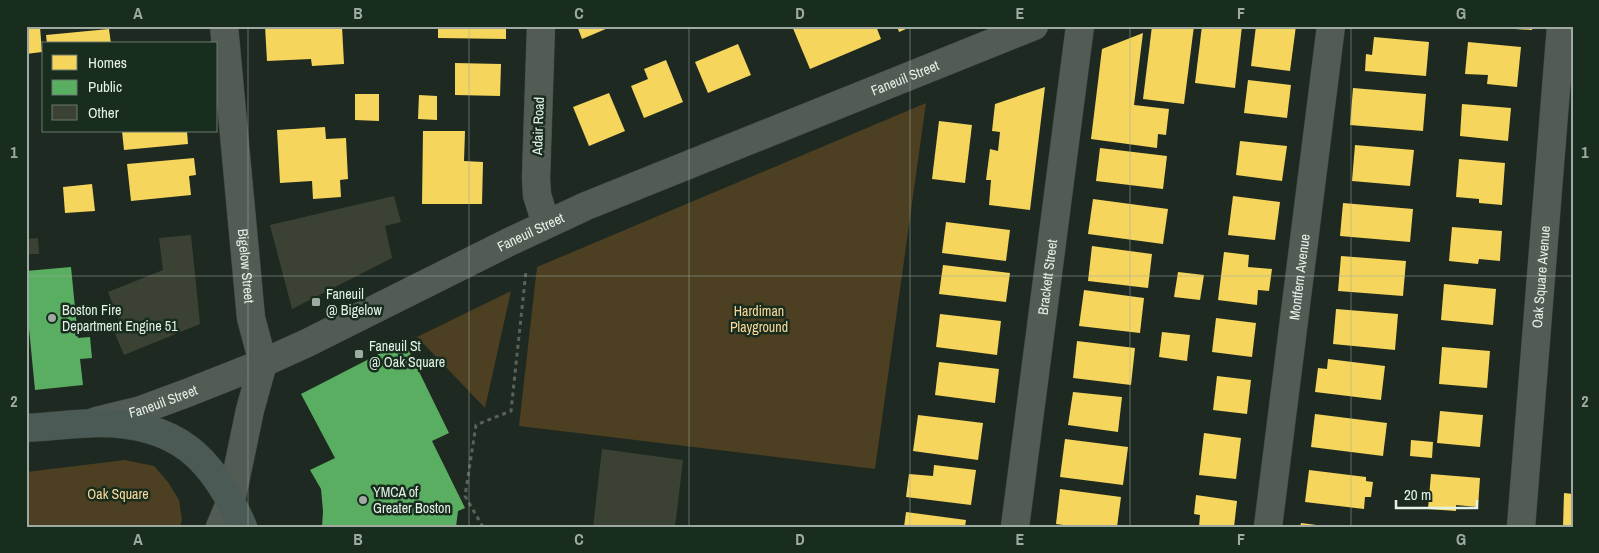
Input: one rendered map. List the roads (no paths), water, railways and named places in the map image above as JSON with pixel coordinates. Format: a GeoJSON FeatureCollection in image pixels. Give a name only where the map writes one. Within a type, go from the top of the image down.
{"type":"FeatureCollection","features":[{"type":"Feature","properties":{"kind":"main road"},"geometry":{"type":"LineString","coordinates":[[72,425],[97,423],[129,425],[161,434],[180,442],[204,461],[214,473],[231,501],[243,527]]}},
{"type":"Feature","properties":{"kind":"main road","name":"Faneuil Street"},"geometry":{"type":"LineString","coordinates":[[26,428],[72,425]]}},
{"type":"Feature","properties":{"kind":"street","name":"Bigelow Street"},"geometry":{"type":"LineString","coordinates":[[224,26],[251,318],[263,363]]}},
{"type":"Feature","properties":{"kind":"street","name":"Adair Road"},"geometry":{"type":"LineString","coordinates":[[541,26],[536,178],[537,195],[546,224]]}},
{"type":"Feature","properties":{"kind":"street","name":"Faneuil Street"},"geometry":{"type":"LineString","coordinates":[[72,425],[141,410],[263,363],[546,224],[627,189],[1034,26]]}},
{"type":"Feature","properties":{"kind":"street","name":"Brackett Street"},"geometry":{"type":"LineString","coordinates":[[1015,527],[1080,26]]}},
{"type":"Feature","properties":{"kind":"street","name":"Montfern Avenue"},"geometry":{"type":"LineString","coordinates":[[1268,527],[1331,26]]}},
{"type":"Feature","properties":{"kind":"street","name":"Oak Square Avenue"},"geometry":{"type":"LineString","coordinates":[[1521,527],[1561,26]]}},
{"type":"Feature","properties":{"kind":"street"},"geometry":{"type":"LineString","coordinates":[[220,527],[231,501],[250,410],[263,363]]}},
{"type":"Feature","properties":{"kind":"street"},"geometry":{"type":"LineString","coordinates":[[26,438],[72,425]]}},
{"type":"Feature","properties":{"kind":"place","name":"Faneuil @ Bigelow"},"geometry":{"type":"Point","coordinates":[316,302]}},
{"type":"Feature","properties":{"kind":"place","name":"Boston Fire Department Engine 51"},"geometry":{"type":"Point","coordinates":[52,318]}},
{"type":"Feature","properties":{"kind":"place","name":"Faneuil St @ Oak Square"},"geometry":{"type":"Point","coordinates":[359,354]}},
{"type":"Feature","properties":{"kind":"place","name":"YMCA of Greater Boston"},"geometry":{"type":"Point","coordinates":[363,500]}},
{"type":"Feature","properties":{"kind":"park label","name":"Hardiman Playground"},"geometry":{"type":"Point","coordinates":[759,320]}},
{"type":"Feature","properties":{"kind":"park label","name":"Oak Square"},"geometry":{"type":"Point","coordinates":[118,494]}}]}
